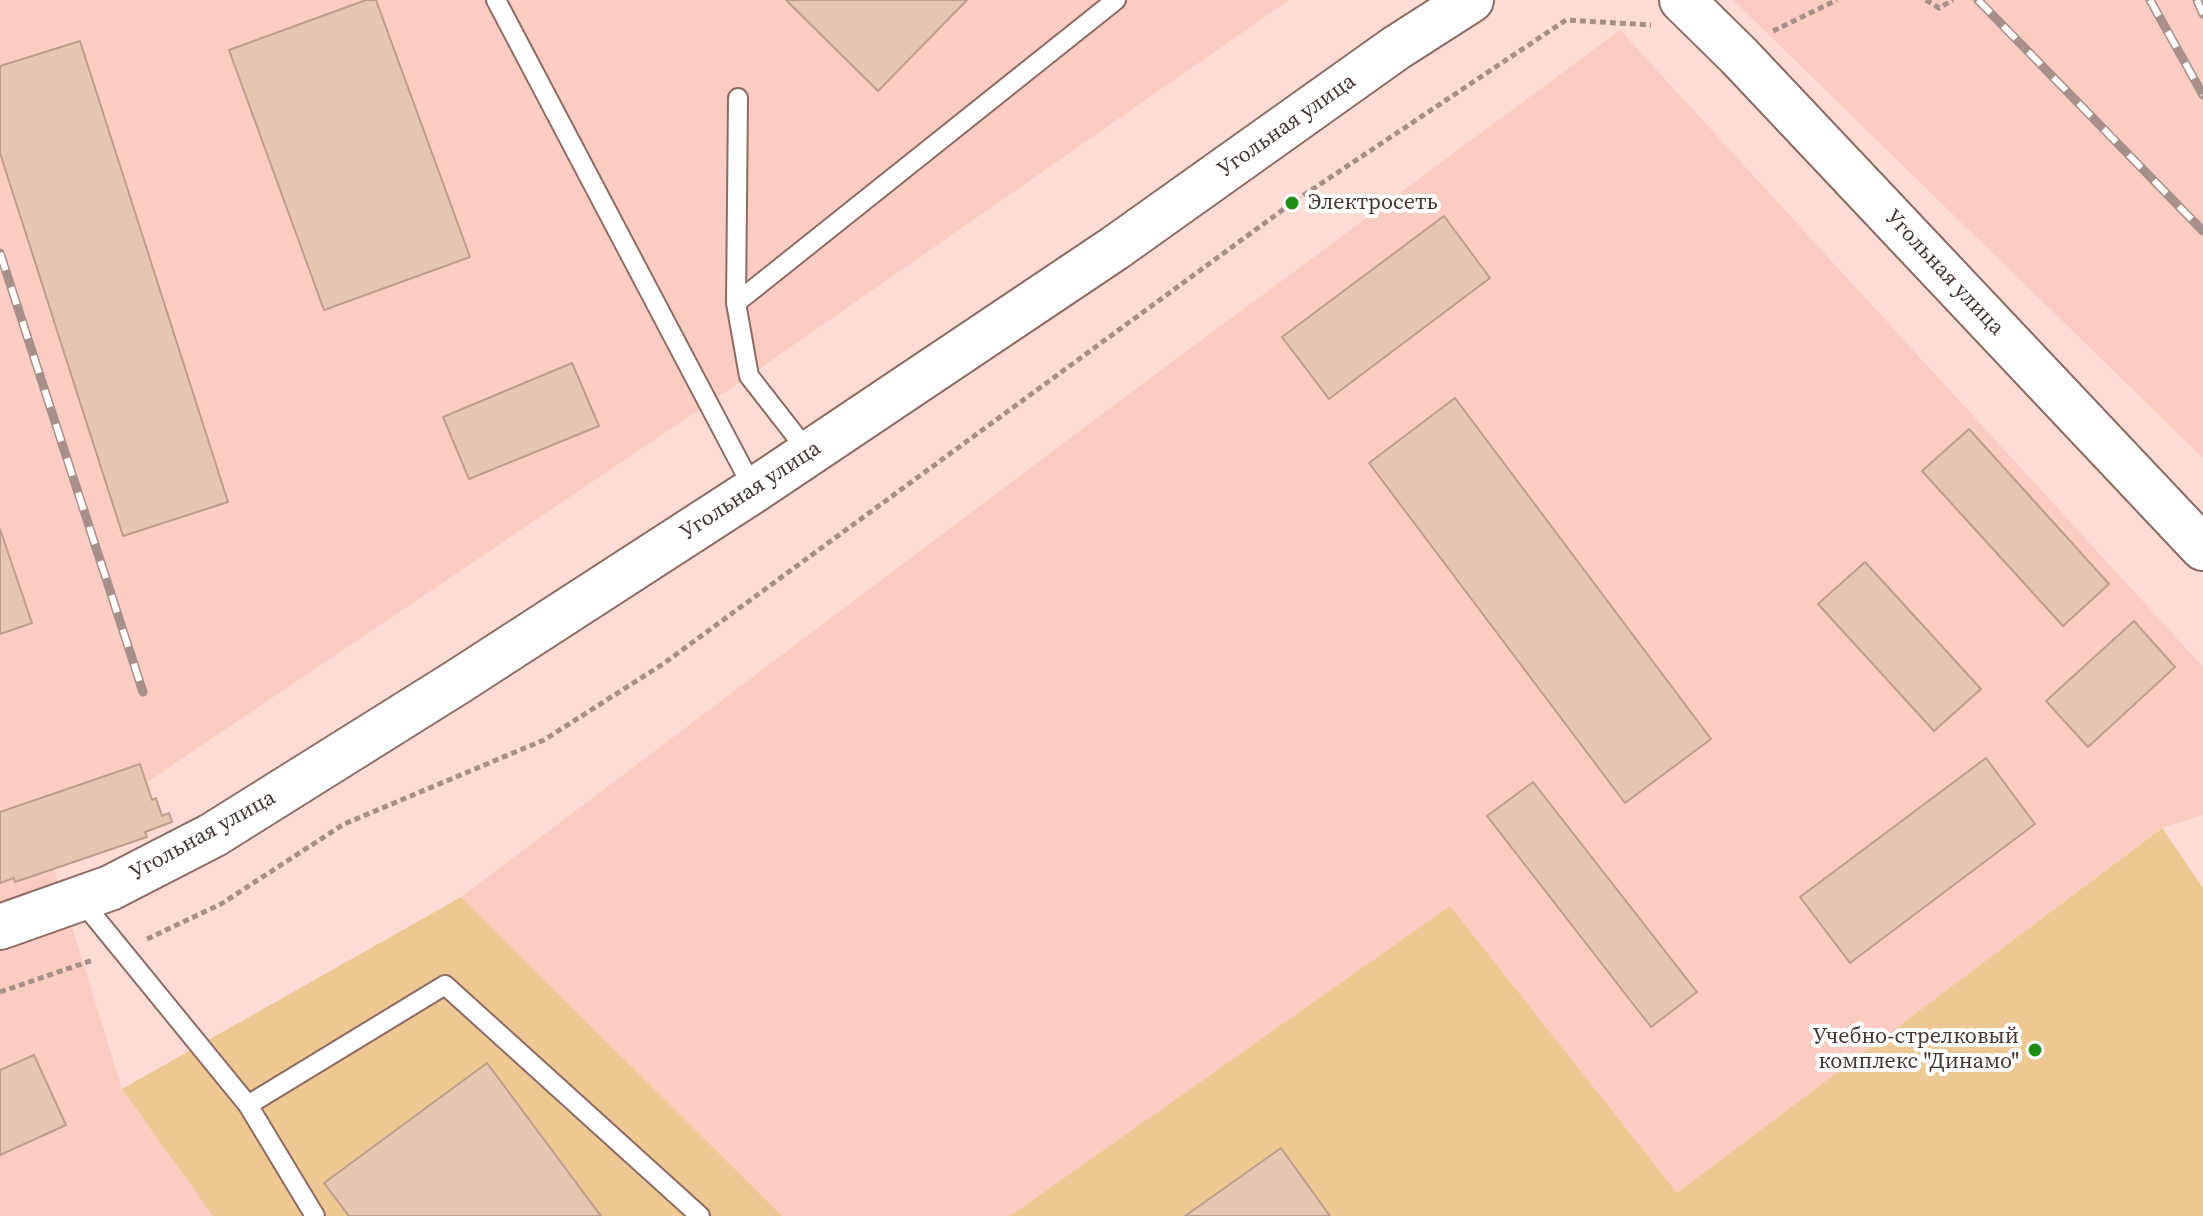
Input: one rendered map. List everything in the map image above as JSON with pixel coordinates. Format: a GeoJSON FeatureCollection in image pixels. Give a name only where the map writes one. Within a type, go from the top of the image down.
{"type":"FeatureCollection","features":[{"type":"Feature","properties":{"kind":"street","name":"Угольная улица"},"geometry":{"type":"LineString","coordinates":[[0,927],[110,888],[213,835],[459,681],[754,490],[1115,248],[1396,48],[1471,0]]}},
{"type":"Feature","properties":{"kind":"street","name":"Угольная улица"},"geometry":{"type":"LineString","coordinates":[[1674,13],[1739,56],[2203,548]]}},
{"type":"Feature","properties":{"kind":"lane"},"geometry":{"type":"LineString","coordinates":[[496,0],[754,490]]}},
{"type":"Feature","properties":{"kind":"lane"},"geometry":{"type":"LineString","coordinates":[[736,303],[1116,0]]}},
{"type":"Feature","properties":{"kind":"lane"},"geometry":{"type":"LineString","coordinates":[[738,98],[736,303],[749,376],[809,453]]}},
{"type":"Feature","properties":{"kind":"lane"},"geometry":{"type":"LineString","coordinates":[[80,899],[248,1105],[315,1216]]}},
{"type":"Feature","properties":{"kind":"lane"},"geometry":{"type":"LineString","coordinates":[[248,1105],[445,985],[700,1216]]}},
{"type":"Feature","properties":{"kind":"path"},"geometry":{"type":"LineString","coordinates":[[1739,56],[1763,35],[1837,0]]}},
{"type":"Feature","properties":{"kind":"path"},"geometry":{"type":"LineString","coordinates":[[1926,0],[1939,8],[1953,0]]}},
{"type":"Feature","properties":{"kind":"path"},"geometry":{"type":"LineString","coordinates":[[0,992],[122,951],[221,904],[344,824],[544,740],[663,664],[1292,203],[1566,20],[1674,13]]}},
{"type":"Feature","properties":{"kind":"shaded area"},"geometry":{"type":"Polygon","coordinates":[[[0,0],[1289,0],[749,376],[48,849],[122,1089],[213,1216],[0,1216],[0,0]]]}},
{"type":"Feature","properties":{"kind":"shaded area"},"geometry":{"type":"Polygon","coordinates":[[[1733,0],[2203,0],[2203,458],[1733,0]]]}},
{"type":"Feature","properties":{"kind":"shaded area"},"geometry":{"type":"Polygon","coordinates":[[[1620,30],[2203,667],[2203,815],[2161,828],[1677,1194],[1449,907],[1010,1216],[782,1216],[461,897],[1094,420],[1620,30]]]}},
{"type":"Feature","properties":{"kind":"shaded area","name":"Учебно-стрелковый комплекс \"Динамо\""},"geometry":{"type":"Polygon","coordinates":[[[2162,828],[2203,888],[2203,1216],[1010,1216],[1450,906],[1677,1193],[2162,828]]]}},
{"type":"Feature","properties":{"kind":"shaded area"},"geometry":{"type":"Polygon","coordinates":[[[461,897],[782,1216],[213,1216],[122,1089],[461,897]]]}},
{"type":"Feature","properties":{"kind":"building"},"geometry":{"type":"Polygon","coordinates":[[[366,0],[376,0],[470,257],[324,310],[229,50],[366,0]]]}},
{"type":"Feature","properties":{"kind":"building"},"geometry":{"type":"Polygon","coordinates":[[[786,0],[967,0],[878,91],[786,0]]]}},
{"type":"Feature","properties":{"kind":"building"},"geometry":{"type":"Polygon","coordinates":[[[80,41],[228,502],[123,536],[0,153],[0,66],[80,41]]]}},
{"type":"Feature","properties":{"kind":"building"},"geometry":{"type":"Polygon","coordinates":[[[1444,216],[1490,278],[1329,399],[1282,337],[1444,216]]]}},
{"type":"Feature","properties":{"kind":"building"},"geometry":{"type":"Polygon","coordinates":[[[572,363],[599,426],[469,479],[443,417],[572,363]]]}},
{"type":"Feature","properties":{"kind":"building"},"geometry":{"type":"Polygon","coordinates":[[[1455,398],[1711,739],[1625,803],[1369,463],[1455,398]]]}},
{"type":"Feature","properties":{"kind":"building"},"geometry":{"type":"Polygon","coordinates":[[[1969,429],[2109,584],[2063,626],[1922,471],[1969,429]]]}},
{"type":"Feature","properties":{"kind":"building"},"geometry":{"type":"Polygon","coordinates":[[[0,529],[32,623],[0,634],[0,529]]]}},
{"type":"Feature","properties":{"kind":"building"},"geometry":{"type":"Polygon","coordinates":[[[1865,562],[1981,689],[1934,731],[1818,604],[1865,562]]]}},
{"type":"Feature","properties":{"kind":"building"},"geometry":{"type":"Polygon","coordinates":[[[2134,621],[2175,667],[2088,747],[2046,701],[2134,621]]]}},
{"type":"Feature","properties":{"kind":"building"},"geometry":{"type":"Polygon","coordinates":[[[1986,758],[2035,824],[1850,963],[1800,897],[1986,758]]]}},
{"type":"Feature","properties":{"kind":"building"},"geometry":{"type":"Polygon","coordinates":[[[140,764],[152,800],[156,798],[162,816],[169,813],[172,822],[145,832],[147,837],[15,882],[14,878],[0,883],[0,812],[140,764]]]}},
{"type":"Feature","properties":{"kind":"building"},"geometry":{"type":"Polygon","coordinates":[[[1533,782],[1697,992],[1651,1027],[1487,816],[1533,782]]]}},
{"type":"Feature","properties":{"kind":"building"},"geometry":{"type":"Polygon","coordinates":[[[34,1055],[66,1125],[0,1155],[0,1070],[34,1055]]]}},
{"type":"Feature","properties":{"kind":"building"},"geometry":{"type":"Polygon","coordinates":[[[487,1063],[601,1216],[349,1216],[324,1183],[487,1063]]]}},
{"type":"Feature","properties":{"kind":"building"},"geometry":{"type":"Polygon","coordinates":[[[1281,1148],[1330,1216],[1185,1216],[1281,1148]]]}},
{"type":"Feature","properties":{"kind":"railway"},"geometry":{"type":"LineString","coordinates":[[1978,0],[2203,231]]}},
{"type":"Feature","properties":{"kind":"railway"},"geometry":{"type":"LineString","coordinates":[[2150,0],[2203,95]]}},
{"type":"Feature","properties":{"kind":"railway"},"geometry":{"type":"LineString","coordinates":[[2197,0],[2203,14]]}},
{"type":"Feature","properties":{"kind":"railway"},"geometry":{"type":"LineString","coordinates":[[0,253],[143,692]]}},
{"type":"Feature","properties":{"kind":"place","name":"Электросеть"},"geometry":{"type":"Point","coordinates":[1292,203]}},
{"type":"Feature","properties":{"kind":"place","name":"Учебно-стрелковый комплекс \"Динамо\""},"geometry":{"type":"Point","coordinates":[2035,1050]}}]}
